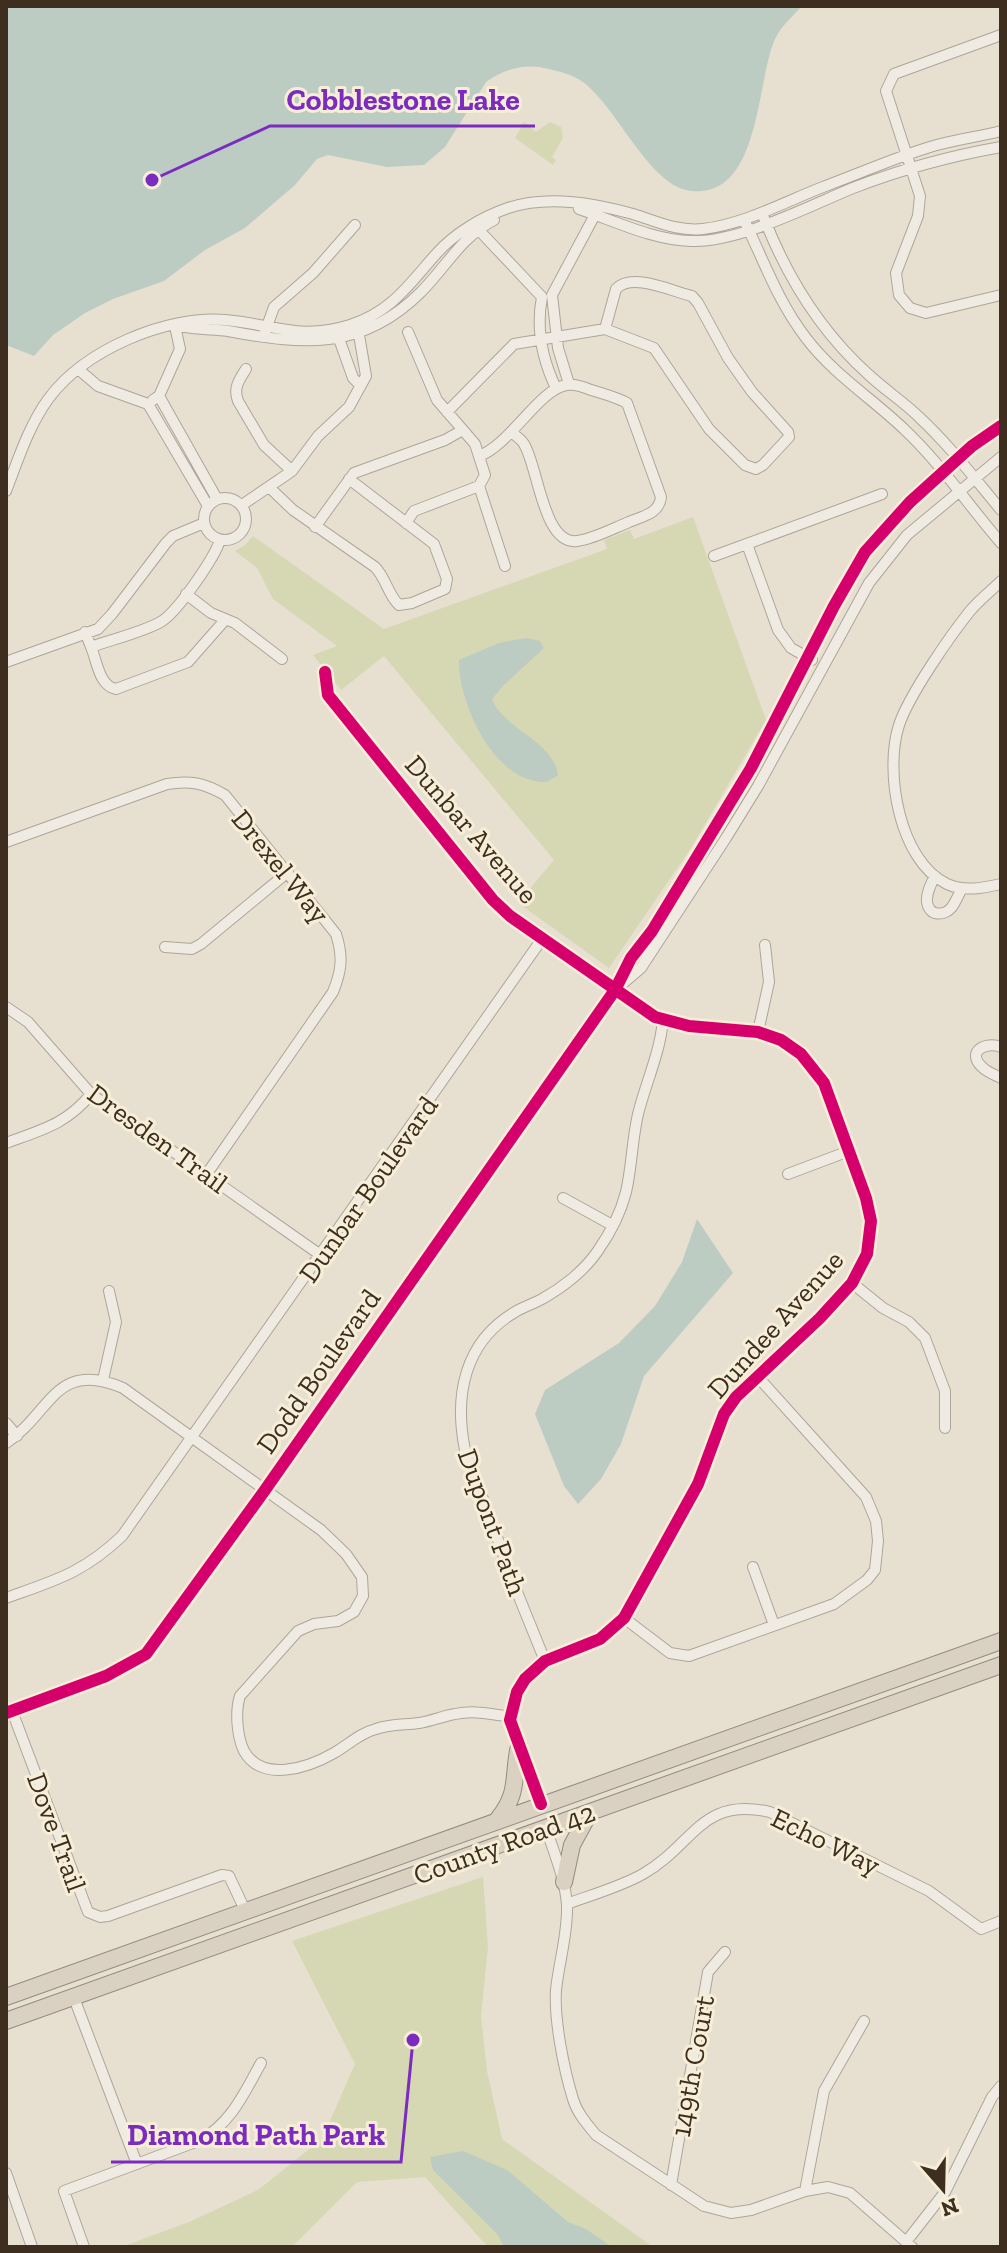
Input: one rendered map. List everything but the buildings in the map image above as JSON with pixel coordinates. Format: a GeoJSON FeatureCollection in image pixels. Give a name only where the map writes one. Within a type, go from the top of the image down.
{"type":"FeatureCollection","features":[{"type":"Feature","properties":{"kind":"highway","name":"County Road 42"},"geometry":{"type":"LineString","coordinates":[[6,1997],[1001,1641]]}},
{"type":"Feature","properties":{"kind":"highway","name":"County Road 42"},"geometry":{"type":"LineString","coordinates":[[6,2021],[1001,1665]]}},
{"type":"Feature","properties":{"kind":"highway"},"geometry":{"type":"LineString","coordinates":[[498,1819],[510,1803],[516,1786],[519,1746]]}},
{"type":"Feature","properties":{"kind":"highway"},"geometry":{"type":"LineString","coordinates":[[546,1828],[573,1792]]}},
{"type":"Feature","properties":{"kind":"highway"},"geometry":{"type":"LineString","coordinates":[[519,1838],[541,1804]]}},
{"type":"Feature","properties":{"kind":"highway"},"geometry":{"type":"LineString","coordinates":[[564,1882],[572,1845],[590,1812]]}},
{"type":"Feature","properties":{"kind":"street"},"geometry":{"type":"LineString","coordinates":[[1001,35],[892,76],[886,95],[919,189],[920,209],[896,273],[897,290],[902,300],[915,310],[931,313],[1001,295]]}},
{"type":"Feature","properties":{"kind":"street"},"geometry":{"type":"LineString","coordinates":[[597,211],[633,214],[678,228],[703,229],[743,219],[907,155],[1001,131]]}},
{"type":"Feature","properties":{"kind":"street"},"geometry":{"type":"LineString","coordinates":[[6,491],[28,436],[49,399],[78,369],[119,342],[177,326],[195,330],[265,333],[306,342],[337,335],[389,317],[476,227],[509,208],[563,201],[597,211],[657,237],[714,240],[749,230],[911,166],[1001,147]]}},
{"type":"Feature","properties":{"kind":"street"},"geometry":{"type":"LineString","coordinates":[[556,388],[544,359],[539,323],[547,296],[597,211]]}},
{"type":"Feature","properties":{"kind":"street"},"geometry":{"type":"LineString","coordinates":[[762,212],[791,277],[827,330],[868,374],[918,416],[1001,510]]}},
{"type":"Feature","properties":{"kind":"street"},"geometry":{"type":"LineString","coordinates":[[743,219],[774,290],[804,336],[822,358],[903,428],[1001,543]]}},
{"type":"Feature","properties":{"kind":"street"},"geometry":{"type":"LineString","coordinates":[[265,333],[274,307],[282,297],[313,273],[355,225]]}},
{"type":"Feature","properties":{"kind":"street"},"geometry":{"type":"LineString","coordinates":[[476,227],[547,296],[569,384]]}},
{"type":"Feature","properties":{"kind":"street"},"geometry":{"type":"LineString","coordinates":[[675,240],[678,228]]}},
{"type":"Feature","properties":{"kind":"street"},"geometry":{"type":"LineString","coordinates":[[447,412],[514,344],[605,329],[654,348],[709,429],[745,465],[756,469],[763,465],[789,437],[728,358],[692,296],[624,282],[613,295],[605,329]]}},
{"type":"Feature","properties":{"kind":"street"},"geometry":{"type":"LineString","coordinates":[[148,404],[159,396],[180,349],[177,326]]}},
{"type":"Feature","properties":{"kind":"street"},"geometry":{"type":"LineString","coordinates":[[242,505],[292,471],[326,427],[349,407],[366,376],[357,328]]}},
{"type":"Feature","properties":{"kind":"street"},"geometry":{"type":"LineString","coordinates":[[406,523],[414,511],[479,486],[485,475],[475,444],[461,431],[429,385],[408,332]]}},
{"type":"Feature","properties":{"kind":"street"},"geometry":{"type":"LineString","coordinates":[[337,335],[353,378],[360,385]]}},
{"type":"Feature","properties":{"kind":"street"},"geometry":{"type":"LineString","coordinates":[[78,369],[98,386],[148,404],[212,502]]}},
{"type":"Feature","properties":{"kind":"street"},"geometry":{"type":"LineString","coordinates":[[246,369],[236,385],[238,401],[264,445],[292,471]]}},
{"type":"Feature","properties":{"kind":"street"},"geometry":{"type":"LineString","coordinates":[[479,456],[491,452],[511,432],[556,388],[569,384],[606,394],[627,403],[661,497],[655,511],[576,541],[565,539],[553,526],[524,444],[511,432]]}},
{"type":"Feature","properties":{"kind":"street"},"geometry":{"type":"LineString","coordinates":[[6,662],[98,629],[173,536],[204,523],[212,502],[159,396]]}},
{"type":"Feature","properties":{"kind":"street"},"geometry":{"type":"LineString","coordinates":[[615,990],[631,958],[652,931],[751,768],[865,552],[910,502],[972,446],[1001,426]]}},
{"type":"Feature","properties":{"kind":"street"},"geometry":{"type":"LineString","coordinates":[[315,527],[349,479],[363,469],[445,440],[461,431]]}},
{"type":"Feature","properties":{"kind":"street"},"geometry":{"type":"LineString","coordinates":[[615,990],[641,968],[726,838],[758,786],[869,583],[907,535],[1001,457]]}},
{"type":"Feature","properties":{"kind":"street"},"geometry":{"type":"LineString","coordinates":[[270,488],[283,503],[375,567],[382,574],[395,603],[403,606],[437,594],[447,584],[434,544],[349,479]]}},
{"type":"Feature","properties":{"kind":"street"},"geometry":{"type":"LineString","coordinates":[[479,486],[505,566]]}},
{"type":"Feature","properties":{"kind":"street"},"geometry":{"type":"LineString","coordinates":[[714,556],[882,494]]}},
{"type":"Feature","properties":{"kind":"street"},"geometry":{"type":"LineString","coordinates":[[204,523],[210,534],[220,540],[235,538],[244,529],[247,517],[242,505],[228,497],[212,502]]}},
{"type":"Feature","properties":{"kind":"street"},"geometry":{"type":"LineString","coordinates":[[91,647],[162,621],[186,594],[218,548],[220,540]]}},
{"type":"Feature","properties":{"kind":"street"},"geometry":{"type":"LineString","coordinates":[[747,544],[778,630],[791,648],[822,666]]}},
{"type":"Feature","properties":{"kind":"street"},"geometry":{"type":"LineString","coordinates":[[1001,581],[971,609],[920,685],[900,722],[892,772],[904,827],[916,854],[935,876],[947,884],[962,888],[1001,884]]}},
{"type":"Feature","properties":{"kind":"street"},"geometry":{"type":"LineString","coordinates":[[186,594],[225,620],[235,623],[282,659]]}},
{"type":"Feature","properties":{"kind":"street"},"geometry":{"type":"LineString","coordinates":[[85,632],[104,684],[109,689],[124,687],[188,662],[225,620]]}},
{"type":"Feature","properties":{"kind":"street","name":"Dunbar Avenue"},"geometry":{"type":"LineString","coordinates":[[325,672],[328,695],[493,900],[510,916],[615,990]]}},
{"type":"Feature","properties":{"kind":"street","name":"Drexel Way"},"geometry":{"type":"LineString","coordinates":[[6,842],[167,784],[184,781],[206,784],[225,795],[336,934],[342,954],[341,974],[333,992],[206,1175]]}},
{"type":"Feature","properties":{"kind":"street"},"geometry":{"type":"LineString","coordinates":[[165,947],[192,949],[201,944],[288,872]]}},
{"type":"Feature","properties":{"kind":"street"},"geometry":{"type":"LineString","coordinates":[[935,876],[927,901],[929,909],[935,913],[943,914],[951,910],[962,888]]}},
{"type":"Feature","properties":{"kind":"street","name":"Dunbar Boulevard"},"geometry":{"type":"LineString","coordinates":[[6,1598],[69,1575],[97,1560],[122,1536],[322,1256],[542,939]]}},
{"type":"Feature","properties":{"kind":"street"},"geometry":{"type":"LineString","coordinates":[[758,1032],[769,982],[765,945]]}},
{"type":"Feature","properties":{"kind":"street","name":"Dundee Avenue"},"geometry":{"type":"LineString","coordinates":[[511,1717],[517,1692],[525,1679],[545,1661],[600,1639],[624,1618],[698,1484],[724,1414],[736,1397],[820,1318],[852,1283],[867,1254],[871,1233],[869,1209],[849,1151],[824,1083],[809,1062],[792,1046],[758,1032],[689,1026],[663,1020],[615,990]]}},
{"type":"Feature","properties":{"kind":"street","name":"Dodd Boulevard"},"geometry":{"type":"LineString","coordinates":[[9,1712],[116,1672],[146,1654],[265,1490],[615,990]]}},
{"type":"Feature","properties":{"kind":"street","name":"Dresden Trail"},"geometry":{"type":"LineString","coordinates":[[6,1007],[28,1022],[91,1094],[322,1256]]}},
{"type":"Feature","properties":{"kind":"street","name":"Dupont Path"},"geometry":{"type":"LineString","coordinates":[[545,1661],[465,1450],[461,1430],[462,1388],[466,1368],[477,1346],[504,1319],[542,1299],[579,1272],[595,1255],[612,1225],[627,1190],[633,1140],[661,1044],[663,1020]]}},
{"type":"Feature","properties":{"kind":"street"},"geometry":{"type":"LineString","coordinates":[[1001,1047],[988,1044],[981,1047],[977,1054],[983,1068],[1001,1078]]}},
{"type":"Feature","properties":{"kind":"street"},"geometry":{"type":"LineString","coordinates":[[6,1143],[61,1123],[78,1111],[91,1094]]}},
{"type":"Feature","properties":{"kind":"street"},"geometry":{"type":"LineString","coordinates":[[788,1174],[849,1151]]}},
{"type":"Feature","properties":{"kind":"street"},"geometry":{"type":"LineString","coordinates":[[563,1198],[612,1225]]}},
{"type":"Feature","properties":{"kind":"street"},"geometry":{"type":"LineString","coordinates":[[852,1283],[883,1308],[909,1322],[925,1338],[945,1391],[945,1428]]}},
{"type":"Feature","properties":{"kind":"street"},"geometry":{"type":"LineString","coordinates":[[103,1380],[116,1322],[109,1291]]}},
{"type":"Feature","properties":{"kind":"street"},"geometry":{"type":"LineString","coordinates":[[624,1618],[670,1653],[689,1656],[834,1604],[867,1580],[875,1570],[878,1541],[876,1521],[866,1497],[757,1376]]}},
{"type":"Feature","properties":{"kind":"street"},"geometry":{"type":"LineString","coordinates":[[6,1443],[17,1436],[61,1388],[81,1379],[103,1380],[123,1388],[334,1541],[358,1569],[364,1586],[363,1596],[354,1612],[338,1621],[314,1624],[298,1631],[240,1696],[241,1742],[252,1761],[280,1771],[335,1753],[377,1728],[472,1712],[511,1717],[541,1804]]}},
{"type":"Feature","properties":{"kind":"street"},"geometry":{"type":"LineString","coordinates":[[6,1423],[17,1436]]}},
{"type":"Feature","properties":{"kind":"street"},"geometry":{"type":"LineString","coordinates":[[753,1567],[774,1625]]}},
{"type":"Feature","properties":{"kind":"street","name":"Dove Trail"},"geometry":{"type":"LineString","coordinates":[[9,1712],[88,1912],[100,1917],[108,1916],[222,1875],[229,1876],[245,1910]]}},
{"type":"Feature","properties":{"kind":"street","name":"Echo Way"},"geometry":{"type":"LineString","coordinates":[[567,1904],[641,1876],[710,1817],[728,1809],[748,1807],[770,1812],[929,1891],[981,1929],[1001,1921]]}},
{"type":"Feature","properties":{"kind":"street"},"geometry":{"type":"LineString","coordinates":[[546,1828],[564,1882],[567,1904],[567,1928],[556,1989],[555,2015],[573,2101],[582,2119],[596,2135],[704,2206],[731,2213],[751,2210],[805,2191],[828,2187],[850,2193],[909,2244],[945,2192],[992,2097],[1001,2086]]}},
{"type":"Feature","properties":{"kind":"street","name":"149th Court"},"geometry":{"type":"LineString","coordinates":[[671,2185],[708,1972],[725,1952]]}},
{"type":"Feature","properties":{"kind":"street"},"geometry":{"type":"LineString","coordinates":[[74,1998],[137,2164]]}},
{"type":"Feature","properties":{"kind":"street"},"geometry":{"type":"LineString","coordinates":[[805,2191],[824,2091],[864,2021]]}},
{"type":"Feature","properties":{"kind":"street"},"geometry":{"type":"LineString","coordinates":[[84,2247],[64,2191],[201,2140],[218,2130],[233,2113],[261,2063]]}},
{"type":"Feature","properties":{"kind":"street"},"geometry":{"type":"LineString","coordinates":[[6,2173],[32,2247]]}},
{"type":"Feature","properties":{"kind":"green space"},"geometry":{"type":"Polygon","coordinates":[[[524,122],[536,132],[550,122],[561,127],[563,138],[552,157],[556,160],[553,165],[515,138],[524,122]]]}},
{"type":"Feature","properties":{"kind":"green space"},"geometry":{"type":"Polygon","coordinates":[[[693,517],[766,720],[691,848],[609,968],[518,903],[554,860],[384,656],[341,690],[313,655],[337,646],[273,599],[257,568],[235,551],[253,536],[384,629],[607,549],[604,540],[630,530],[634,539],[693,517]]]}},
{"type":"Feature","properties":{"kind":"green space"},"geometry":{"type":"Polygon","coordinates":[[[483,1877],[488,1947],[481,2016],[487,2071],[502,2139],[653,2247],[488,2247],[425,2177],[357,2182],[292,2247],[121,2247],[189,2222],[258,2190],[322,2139],[355,2064],[292,1941],[483,1877]]]}},
{"type":"Feature","properties":{"kind":"shaded area"},"geometry":{"type":"Polygon","coordinates":[[[6,6],[802,6],[775,39],[744,157],[731,176],[715,188],[692,191],[677,187],[662,176],[583,82],[541,67],[516,68],[486,82],[445,147],[424,165],[387,167],[328,155],[317,159],[295,185],[245,228],[205,250],[164,281],[113,299],[85,313],[53,335],[34,356],[6,345],[6,6]]]}},
{"type":"Feature","properties":{"kind":"shaded area"},"geometry":{"type":"Polygon","coordinates":[[[526,638],[540,641],[544,648],[492,699],[506,718],[538,744],[554,763],[558,775],[547,782],[528,779],[511,770],[496,756],[473,718],[460,678],[459,660],[499,643],[526,638]]]}},
{"type":"Feature","properties":{"kind":"shaded area"},"geometry":{"type":"Polygon","coordinates":[[[697,1219],[733,1273],[644,1376],[621,1444],[601,1479],[578,1504],[564,1486],[535,1414],[545,1390],[619,1343],[655,1306],[682,1262],[697,1219]]]}},
{"type":"Feature","properties":{"kind":"shaded area"},"geometry":{"type":"Polygon","coordinates":[[[463,2151],[507,2170],[568,2222],[586,2229],[612,2247],[504,2247],[498,2235],[433,2170],[430,2157],[463,2151]]]}},
{"type":"Feature","properties":{"kind":"cycle path"},"geometry":{"type":"LineString","coordinates":[[6,1713],[106,1676],[146,1654],[265,1490],[615,990],[631,958],[652,931],[751,768],[865,552],[910,502],[972,446],[1001,426]]}},
{"type":"Feature","properties":{"kind":"cycle path"},"geometry":{"type":"LineString","coordinates":[[325,672],[328,695],[493,900],[510,916],[655,1017],[689,1026],[758,1032],[781,1040],[801,1054],[824,1083],[866,1198],[871,1221],[867,1254],[852,1283],[820,1318],[736,1397],[724,1414],[698,1484],[624,1618],[600,1639],[545,1661],[525,1679],[517,1692],[510,1720],[541,1804]]}},
{"type":"Feature","properties":{"kind":"place","name":"Cobblestone Lake"},"geometry":{"type":"Point","coordinates":[152,180]}},
{"type":"Feature","properties":{"kind":"place","name":"Diamond Path Park"},"geometry":{"type":"Point","coordinates":[413,2040]}}]}
